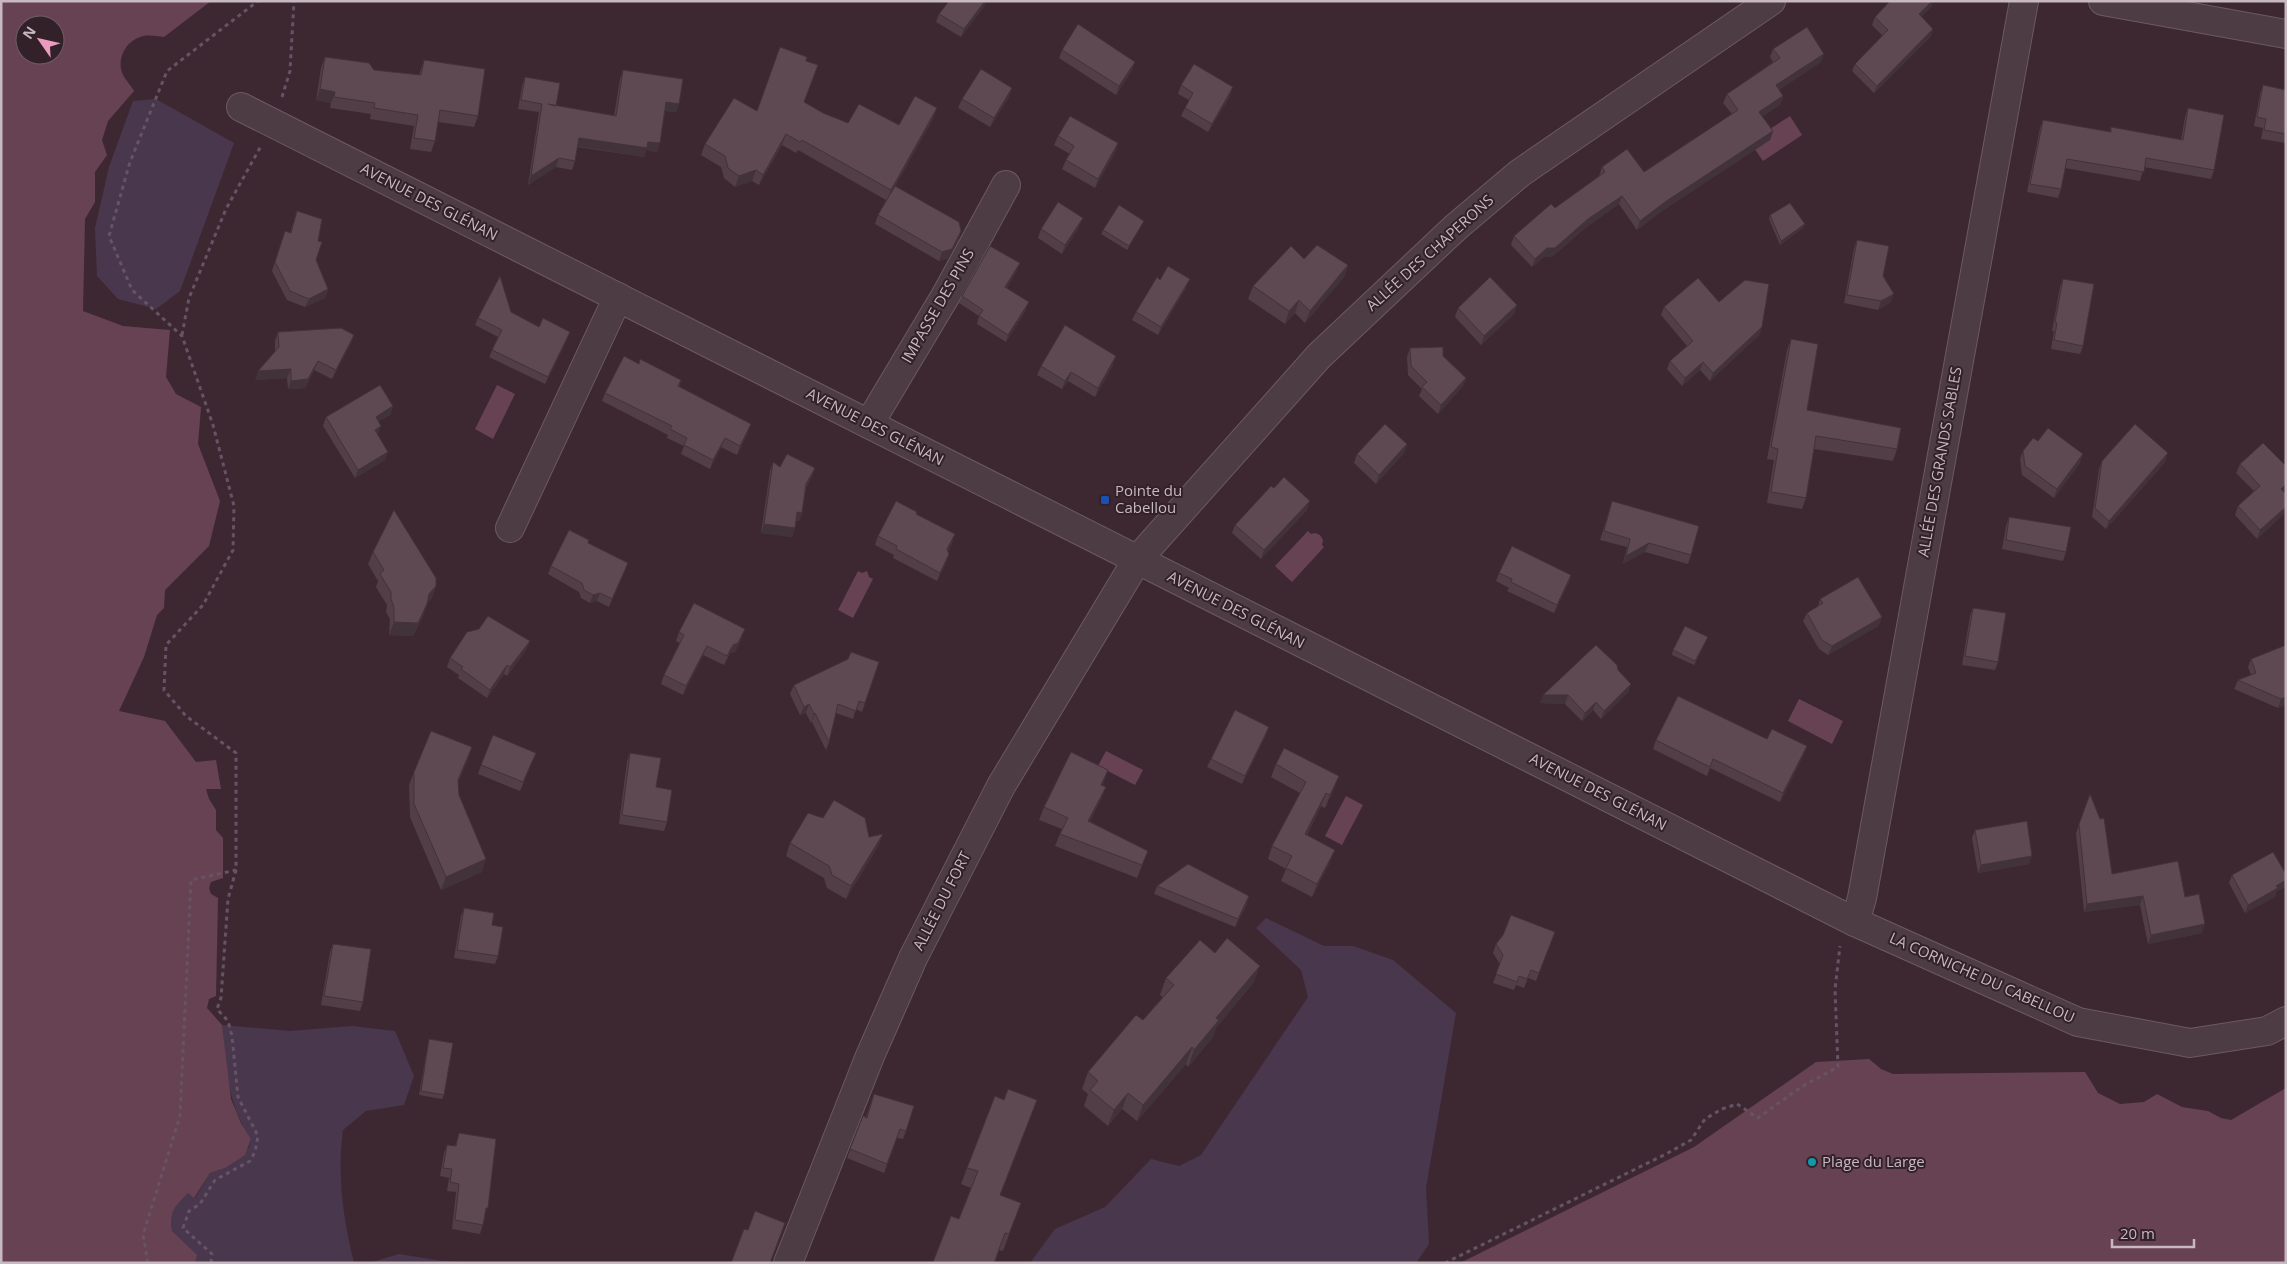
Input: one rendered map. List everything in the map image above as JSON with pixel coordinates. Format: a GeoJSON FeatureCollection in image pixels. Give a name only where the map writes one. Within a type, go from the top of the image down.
{"type":"FeatureCollection","features":[{"type":"Feature","properties":{"kind":"street","name":"ALLÉE DES CHAPERONS"},"geometry":{"type":"LineString","coordinates":[[1137,560],[1319,356],[1456,227],[1520,172],[1770,1]]}},
{"type":"Feature","properties":{"kind":"street","name":"ALLÉE DES GRANDS SABLES"},"geometry":{"type":"LineString","coordinates":[[1849,919],[1867,869],[2024,1]]}},
{"type":"Feature","properties":{"kind":"street"},"geometry":{"type":"LineString","coordinates":[[2103,1],[2286,34]]}},
{"type":"Feature","properties":{"kind":"street","name":"AVENUE DES GLÉNAN"},"geometry":{"type":"LineString","coordinates":[[241,107],[1849,919]]}},
{"type":"Feature","properties":{"kind":"street","name":"IMPASSE DES PINS"},"geometry":{"type":"LineString","coordinates":[[869,424],[946,295],[1006,185]]}},
{"type":"Feature","properties":{"kind":"street"},"geometry":{"type":"LineString","coordinates":[[510,528],[618,297]]}},
{"type":"Feature","properties":{"kind":"street","name":"ALLÉE DU FORT"},"geometry":{"type":"LineString","coordinates":[[788,1263],[870,1056],[918,949],[1001,786],[1137,560]]}},
{"type":"Feature","properties":{"kind":"street","name":"LA CORNICHE DU CABELLOU"},"geometry":{"type":"LineString","coordinates":[[1849,919],[2078,1022],[2190,1043],[2267,1031],[2286,1021]]}},
{"type":"Feature","properties":{"kind":"path"},"geometry":{"type":"LineString","coordinates":[[211,1263],[212,1254],[183,1228],[189,1211],[200,1204],[215,1180],[250,1161],[255,1152],[258,1136],[238,1097],[232,1036],[228,1021],[217,1009],[221,998],[228,899],[236,870],[236,753],[186,716],[164,690],[166,644],[203,605],[233,550],[234,506],[213,425],[182,336],[132,290],[109,236],[130,162],[167,71],[258,1]]}},
{"type":"Feature","properties":{"kind":"path"},"geometry":{"type":"LineString","coordinates":[[182,336],[189,298],[226,208],[273,123],[290,71],[294,1]]}},
{"type":"Feature","properties":{"kind":"path"},"geometry":{"type":"LineString","coordinates":[[148,1263],[143,1235],[180,1116],[191,880],[236,870]]}},
{"type":"Feature","properties":{"kind":"path"},"geometry":{"type":"LineString","coordinates":[[1445,1263],[1666,1154],[1691,1140],[1705,1119],[1722,1109],[1737,1104],[1758,1118],[1801,1087],[1838,1067],[1835,989],[1849,919]]}},
{"type":"Feature","properties":{"kind":"shaded area"},"geometry":{"type":"Polygon","coordinates":[[[1,1],[211,1],[164,37],[149,35],[140,37],[130,43],[123,52],[121,69],[134,91],[108,121],[102,140],[107,155],[95,172],[95,202],[85,219],[83,311],[123,326],[170,330],[166,377],[176,394],[201,407],[198,444],[220,501],[209,546],[165,590],[164,608],[157,615],[144,657],[119,711],[165,721],[196,762],[216,760],[221,789],[206,789],[209,799],[216,810],[216,830],[223,838],[223,878],[211,882],[209,888],[211,894],[218,898],[216,996],[209,999],[207,1008],[222,1025],[231,1099],[241,1123],[251,1139],[245,1155],[225,1168],[210,1173],[194,1198],[188,1193],[172,1214],[172,1231],[197,1255],[195,1263],[1,1263],[1,1]]]}},
{"type":"Feature","properties":{"kind":"shaded area"},"geometry":{"type":"Polygon","coordinates":[[[156,99],[234,143],[180,291],[156,309],[118,299],[97,276],[95,228],[109,167],[133,101],[156,99]]]}},
{"type":"Feature","properties":{"kind":"shaded area"},"geometry":{"type":"Polygon","coordinates":[[[1790,116],[1802,135],[1763,161],[1750,142],[1790,116]]]}},
{"type":"Feature","properties":{"kind":"shaded area"},"geometry":{"type":"Polygon","coordinates":[[[497,385],[515,394],[493,439],[475,429],[497,385]]]}},
{"type":"Feature","properties":{"kind":"shaded area"},"geometry":{"type":"Polygon","coordinates":[[[1308,531],[1311,534],[1320,535],[1324,547],[1292,582],[1275,566],[1308,531]]]}},
{"type":"Feature","properties":{"kind":"shaded area"},"geometry":{"type":"Polygon","coordinates":[[[858,571],[862,573],[867,571],[869,577],[873,579],[853,618],[838,610],[858,571]]]}},
{"type":"Feature","properties":{"kind":"shaded area"},"geometry":{"type":"Polygon","coordinates":[[[1799,699],[1843,721],[1832,744],[1788,721],[1799,699]]]}},
{"type":"Feature","properties":{"kind":"shaded area"},"geometry":{"type":"Polygon","coordinates":[[[1106,751],[1143,770],[1135,785],[1098,766],[1106,751]]]}},
{"type":"Feature","properties":{"kind":"shaded area"},"geometry":{"type":"Polygon","coordinates":[[[1346,796],[1363,805],[1342,845],[1325,836],[1346,796]]]}},
{"type":"Feature","properties":{"kind":"shaded area"},"geometry":{"type":"Polygon","coordinates":[[[1266,918],[1324,946],[1353,946],[1393,960],[1456,1013],[1426,1188],[1429,1244],[1416,1263],[1030,1263],[1055,1229],[1105,1207],[1151,1159],[1179,1166],[1201,1155],[1308,997],[1301,970],[1256,928],[1266,918]]]}},
{"type":"Feature","properties":{"kind":"shaded area"},"geometry":{"type":"Polygon","coordinates":[[[222,1025],[290,1031],[352,1026],[395,1031],[414,1076],[404,1105],[366,1111],[343,1130],[341,1147],[342,1196],[354,1263],[195,1263],[196,1255],[172,1231],[172,1214],[180,1202],[188,1193],[195,1198],[210,1173],[225,1168],[249,1147],[251,1139],[232,1098],[222,1025]]]}},
{"type":"Feature","properties":{"kind":"shaded area"},"geometry":{"type":"Polygon","coordinates":[[[1869,1059],[1881,1069],[1893,1074],[2085,1072],[2098,1093],[2120,1104],[2144,1102],[2157,1094],[2182,1107],[2208,1111],[2221,1118],[2231,1120],[2286,1088],[2286,1263],[1460,1263],[1694,1147],[1816,1062],[1869,1059]]]}},
{"type":"Feature","properties":{"kind":"shaded area"},"geometry":{"type":"Polygon","coordinates":[[[399,1254],[442,1261],[482,1263],[369,1263],[399,1254]]]}},
{"type":"Feature","properties":{"kind":"building"},"geometry":{"type":"Polygon","coordinates":[[[949,1],[985,1],[964,29],[939,14],[949,1]]]}},
{"type":"Feature","properties":{"kind":"building"},"geometry":{"type":"Polygon","coordinates":[[[1890,1],[1932,1],[1919,14],[1933,29],[1877,86],[1855,64],[1888,30],[1875,17],[1890,1]]]}},
{"type":"Feature","properties":{"kind":"building"},"geometry":{"type":"Polygon","coordinates":[[[1078,24],[1135,62],[1119,86],[1062,50],[1078,24]]]}},
{"type":"Feature","properties":{"kind":"building"},"geometry":{"type":"Polygon","coordinates":[[[1807,27],[1824,54],[1776,85],[1783,96],[1759,112],[1773,131],[1665,202],[1640,221],[1622,196],[1588,219],[1555,248],[1547,248],[1535,259],[1514,236],[1551,204],[1555,208],[1605,172],[1602,167],[1627,149],[1644,172],[1738,110],[1727,94],[1780,58],[1773,49],[1807,27]]]}},
{"type":"Feature","properties":{"kind":"building"},"geometry":{"type":"Polygon","coordinates":[[[780,47],[807,57],[806,61],[818,65],[804,102],[823,113],[848,123],[859,104],[899,125],[915,96],[937,108],[891,190],[802,140],[800,142],[786,134],[763,175],[756,170],[739,176],[728,168],[725,156],[705,144],[734,98],[757,111],[780,47]]]}},
{"type":"Feature","properties":{"kind":"building"},"geometry":{"type":"Polygon","coordinates":[[[325,57],[369,63],[374,70],[421,75],[424,60],[485,69],[478,116],[440,110],[435,141],[414,138],[418,115],[374,108],[375,103],[334,97],[335,92],[320,89],[325,57]]]}},
{"type":"Feature","properties":{"kind":"building"},"geometry":{"type":"Polygon","coordinates":[[[1194,64],[1233,87],[1212,124],[1185,108],[1193,93],[1181,85],[1194,64]]]}},
{"type":"Feature","properties":{"kind":"building"},"geometry":{"type":"Polygon","coordinates":[[[981,69],[1012,88],[994,118],[962,99],[981,69]]]}},
{"type":"Feature","properties":{"kind":"building"},"geometry":{"type":"Polygon","coordinates":[[[623,70],[683,79],[679,104],[666,102],[660,143],[648,142],[647,148],[579,138],[575,161],[559,158],[531,176],[542,104],[521,100],[525,77],[560,83],[556,105],[616,116],[623,70]]]}},
{"type":"Feature","properties":{"kind":"building"},"geometry":{"type":"Polygon","coordinates":[[[2263,85],[2286,90],[2286,134],[2264,130],[2266,119],[2257,117],[2263,85]]]}},
{"type":"Feature","properties":{"kind":"building"},"geometry":{"type":"Polygon","coordinates":[[[2188,108],[2224,115],[2214,170],[2146,158],[2144,172],[2067,159],[2061,189],[2030,184],[2043,120],[2111,132],[2111,127],[2183,140],[2188,108]]]}},
{"type":"Feature","properties":{"kind":"building"},"geometry":{"type":"Polygon","coordinates":[[[1070,116],[1118,143],[1098,179],[1066,160],[1074,146],[1058,136],[1070,116]]]}},
{"type":"Feature","properties":{"kind":"building"},"geometry":{"type":"Polygon","coordinates":[[[895,186],[959,222],[961,231],[952,249],[942,252],[878,215],[895,186]]]}},
{"type":"Feature","properties":{"kind":"building"},"geometry":{"type":"Polygon","coordinates":[[[1058,202],[1083,218],[1065,245],[1041,229],[1058,202]]]}},
{"type":"Feature","properties":{"kind":"building"},"geometry":{"type":"Polygon","coordinates":[[[1790,203],[1805,224],[1781,241],[1770,215],[1790,203]]]}},
{"type":"Feature","properties":{"kind":"building"},"geometry":{"type":"Polygon","coordinates":[[[1119,205],[1144,221],[1129,246],[1103,230],[1119,205]]]}},
{"type":"Feature","properties":{"kind":"building"},"geometry":{"type":"Polygon","coordinates":[[[297,211],[322,219],[318,241],[322,242],[316,260],[328,289],[309,299],[290,291],[275,262],[285,231],[291,233],[297,211]]]}},
{"type":"Feature","properties":{"kind":"building"},"geometry":{"type":"Polygon","coordinates":[[[1857,240],[1889,246],[1883,276],[1894,294],[1881,301],[1847,295],[1857,240]]]}},
{"type":"Feature","properties":{"kind":"building"},"geometry":{"type":"Polygon","coordinates":[[[1317,245],[1348,265],[1310,311],[1299,300],[1289,311],[1253,286],[1291,246],[1304,259],[1317,245]]]}},
{"type":"Feature","properties":{"kind":"building"},"geometry":{"type":"Polygon","coordinates":[[[990,246],[1020,263],[1005,287],[1029,302],[1008,335],[979,316],[983,310],[962,296],[990,246]]]}},
{"type":"Feature","properties":{"kind":"building"},"geometry":{"type":"Polygon","coordinates":[[[1168,266],[1190,279],[1161,327],[1136,312],[1157,277],[1160,280],[1168,266]]]}},
{"type":"Feature","properties":{"kind":"building"},"geometry":{"type":"Polygon","coordinates":[[[500,276],[511,312],[539,327],[543,318],[570,332],[548,377],[492,350],[502,330],[478,318],[500,276]]]}},
{"type":"Feature","properties":{"kind":"building"},"geometry":{"type":"Polygon","coordinates":[[[1490,277],[1517,305],[1484,336],[1458,308],[1490,277]]]}},
{"type":"Feature","properties":{"kind":"building"},"geometry":{"type":"Polygon","coordinates":[[[1698,278],[1719,302],[1745,280],[1769,284],[1762,327],[1713,373],[1703,362],[1685,378],[1670,361],[1693,341],[1664,307],[1698,278]]]}},
{"type":"Feature","properties":{"kind":"building"},"geometry":{"type":"Polygon","coordinates":[[[2063,279],[2094,284],[2083,346],[2054,340],[2057,323],[2055,322],[2063,279]]]}},
{"type":"Feature","properties":{"kind":"building"},"geometry":{"type":"Polygon","coordinates":[[[1065,325],[1116,356],[1098,388],[1071,372],[1065,381],[1041,366],[1065,325]]]}},
{"type":"Feature","properties":{"kind":"building"},"geometry":{"type":"Polygon","coordinates":[[[341,328],[354,335],[336,370],[318,361],[308,379],[291,381],[291,369],[258,371],[279,347],[278,332],[341,328]]]}},
{"type":"Feature","properties":{"kind":"building"},"geometry":{"type":"Polygon","coordinates":[[[1791,339],[1818,344],[1807,410],[1901,428],[1897,449],[1816,436],[1806,498],[1771,492],[1778,449],[1771,447],[1791,339]]]}},
{"type":"Feature","properties":{"kind":"building"},"geometry":{"type":"Polygon","coordinates":[[[1443,347],[1443,356],[1466,378],[1441,405],[1422,387],[1427,382],[1411,366],[1410,348],[1443,347]]]}},
{"type":"Feature","properties":{"kind":"building"},"geometry":{"type":"Polygon","coordinates":[[[624,356],[639,364],[640,359],[681,380],[678,386],[751,424],[740,446],[725,438],[713,460],[684,445],[687,438],[670,429],[672,426],[605,393],[624,356]]]}},
{"type":"Feature","properties":{"kind":"building"},"geometry":{"type":"Polygon","coordinates":[[[380,385],[393,406],[376,417],[381,426],[375,430],[388,452],[358,470],[326,417],[380,385]]]}},
{"type":"Feature","properties":{"kind":"building"},"geometry":{"type":"Polygon","coordinates":[[[1385,424],[1407,444],[1379,475],[1357,454],[1385,424]]]}},
{"type":"Feature","properties":{"kind":"building"},"geometry":{"type":"Polygon","coordinates":[[[2135,424],[2168,453],[2109,521],[2095,508],[2102,461],[2135,424]]]}},
{"type":"Feature","properties":{"kind":"building"},"geometry":{"type":"Polygon","coordinates":[[[2048,428],[2083,454],[2057,489],[2025,466],[2023,451],[2033,438],[2038,441],[2048,428]]]}},
{"type":"Feature","properties":{"kind":"building"},"geometry":{"type":"Polygon","coordinates":[[[2263,443],[2286,466],[2286,484],[2281,489],[2286,494],[2286,507],[2260,530],[2238,506],[2260,486],[2240,464],[2263,443]]]}},
{"type":"Feature","properties":{"kind":"building"},"geometry":{"type":"Polygon","coordinates":[[[787,454],[815,468],[806,484],[802,513],[797,512],[795,528],[764,524],[773,462],[780,467],[787,454]]]}},
{"type":"Feature","properties":{"kind":"building"},"geometry":{"type":"Polygon","coordinates":[[[1284,477],[1310,501],[1264,550],[1235,525],[1271,486],[1274,488],[1284,477]]]}},
{"type":"Feature","properties":{"kind":"building"},"geometry":{"type":"Polygon","coordinates":[[[896,501],[917,512],[916,514],[955,534],[947,549],[949,554],[940,573],[896,549],[897,546],[878,536],[896,501]]]}},
{"type":"Feature","properties":{"kind":"building"},"geometry":{"type":"Polygon","coordinates":[[[1612,501],[1699,526],[1691,555],[1649,543],[1626,556],[1630,539],[1604,531],[1612,501]]]}},
{"type":"Feature","properties":{"kind":"building"},"geometry":{"type":"Polygon","coordinates":[[[394,510],[436,578],[436,586],[429,594],[427,604],[418,623],[394,622],[391,592],[380,574],[384,570],[373,552],[394,510]]]}},
{"type":"Feature","properties":{"kind":"building"},"geometry":{"type":"Polygon","coordinates":[[[2009,517],[2071,527],[2066,552],[2006,540],[2009,517]]]}},
{"type":"Feature","properties":{"kind":"building"},"geometry":{"type":"Polygon","coordinates":[[[569,530],[589,540],[588,543],[628,563],[612,599],[600,593],[593,595],[584,590],[582,583],[551,566],[569,530]]]}},
{"type":"Feature","properties":{"kind":"building"},"geometry":{"type":"Polygon","coordinates":[[[1512,546],[1571,575],[1557,605],[1511,582],[1512,579],[1499,573],[1512,546]]]}},
{"type":"Feature","properties":{"kind":"building"},"geometry":{"type":"Polygon","coordinates":[[[1858,577],[1882,617],[1832,646],[1822,640],[1807,613],[1823,603],[1820,599],[1858,577]]]}},
{"type":"Feature","properties":{"kind":"building"},"geometry":{"type":"Polygon","coordinates":[[[694,603],[745,629],[738,643],[733,645],[727,656],[707,646],[686,686],[664,675],[684,635],[679,632],[694,603]]]}},
{"type":"Feature","properties":{"kind":"building"},"geometry":{"type":"Polygon","coordinates":[[[1973,608],[2006,613],[1998,662],[1965,656],[1973,608]]]}},
{"type":"Feature","properties":{"kind":"building"},"geometry":{"type":"Polygon","coordinates":[[[488,616],[530,641],[510,667],[507,665],[490,690],[461,669],[463,667],[450,658],[467,632],[479,629],[488,616]]]}},
{"type":"Feature","properties":{"kind":"building"},"geometry":{"type":"Polygon","coordinates":[[[1685,626],[1708,637],[1695,661],[1673,650],[1685,626]]]}},
{"type":"Feature","properties":{"kind":"building"},"geometry":{"type":"Polygon","coordinates":[[[1596,645],[1617,665],[1618,670],[1631,684],[1604,711],[1596,702],[1585,713],[1568,695],[1543,695],[1596,645]]]}},
{"type":"Feature","properties":{"kind":"building"},"geometry":{"type":"Polygon","coordinates":[[[2286,645],[2286,697],[2281,699],[2238,680],[2256,673],[2251,659],[2286,645]]]}},
{"type":"Feature","properties":{"kind":"building"},"geometry":{"type":"Polygon","coordinates":[[[851,652],[879,662],[865,703],[859,701],[856,711],[838,704],[829,742],[815,713],[809,704],[804,707],[794,685],[848,659],[851,652]]]}},
{"type":"Feature","properties":{"kind":"building"},"geometry":{"type":"Polygon","coordinates":[[[1678,696],[1767,739],[1772,729],[1807,746],[1783,793],[1713,759],[1710,767],[1656,740],[1678,696]]]}},
{"type":"Feature","properties":{"kind":"building"},"geometry":{"type":"Polygon","coordinates":[[[1235,710],[1269,727],[1245,776],[1211,759],[1235,710]]]}},
{"type":"Feature","properties":{"kind":"building"},"geometry":{"type":"Polygon","coordinates":[[[431,731],[472,747],[458,780],[459,795],[486,859],[446,877],[414,804],[414,772],[431,731]]]}},
{"type":"Feature","properties":{"kind":"building"},"geometry":{"type":"Polygon","coordinates":[[[493,735],[536,753],[523,782],[481,765],[493,735]]]}},
{"type":"Feature","properties":{"kind":"building"},"geometry":{"type":"Polygon","coordinates":[[[1284,748],[1339,776],[1330,795],[1326,793],[1305,834],[1335,850],[1317,884],[1286,868],[1292,856],[1272,846],[1306,782],[1276,764],[1284,748]]]}},
{"type":"Feature","properties":{"kind":"building"},"geometry":{"type":"Polygon","coordinates":[[[1071,752],[1108,770],[1101,785],[1106,787],[1088,821],[1148,851],[1142,865],[1060,834],[1068,818],[1044,807],[1071,752]]]}},
{"type":"Feature","properties":{"kind":"building"},"geometry":{"type":"Polygon","coordinates":[[[630,753],[661,758],[656,787],[672,790],[667,822],[622,815],[630,753]]]}},
{"type":"Feature","properties":{"kind":"building"},"geometry":{"type":"Polygon","coordinates":[[[2090,794],[2100,819],[2104,818],[2112,874],[2178,861],[2185,897],[2199,894],[2205,924],[2151,935],[2143,896],[2087,904],[2079,824],[2090,794]]]}},
{"type":"Feature","properties":{"kind":"building"},"geometry":{"type":"Polygon","coordinates":[[[834,800],[865,818],[869,837],[883,834],[851,886],[832,875],[829,866],[790,843],[808,813],[823,818],[834,800]]]}},
{"type":"Feature","properties":{"kind":"building"},"geometry":{"type":"Polygon","coordinates":[[[2027,821],[2032,856],[1981,865],[1975,830],[2027,821]]]}},
{"type":"Feature","properties":{"kind":"building"},"geometry":{"type":"Polygon","coordinates":[[[2273,852],[2286,874],[2286,880],[2276,886],[2278,888],[2248,905],[2232,875],[2273,852]]]}},
{"type":"Feature","properties":{"kind":"building"},"geometry":{"type":"Polygon","coordinates":[[[1188,864],[1249,896],[1238,919],[1157,886],[1188,864]]]}},
{"type":"Feature","properties":{"kind":"building"},"geometry":{"type":"Polygon","coordinates":[[[464,908],[494,913],[492,925],[503,927],[498,956],[457,950],[464,908]]]}},
{"type":"Feature","properties":{"kind":"building"},"geometry":{"type":"Polygon","coordinates":[[[1511,915],[1555,932],[1539,973],[1531,970],[1527,979],[1519,976],[1517,982],[1496,974],[1503,955],[1496,944],[1503,935],[1511,915]]]}},
{"type":"Feature","properties":{"kind":"building"},"geometry":{"type":"Polygon","coordinates":[[[1227,938],[1260,966],[1216,1018],[1219,1020],[1194,1050],[1192,1047],[1143,1105],[1128,1093],[1114,1110],[1090,1090],[1098,1081],[1088,1072],[1136,1015],[1143,1020],[1174,985],[1166,978],[1200,940],[1215,953],[1227,938]]]}},
{"type":"Feature","properties":{"kind":"building"},"geometry":{"type":"Polygon","coordinates":[[[333,944],[371,949],[363,1002],[324,996],[333,944]]]}},
{"type":"Feature","properties":{"kind":"building"},"geometry":{"type":"Polygon","coordinates":[[[429,1039],[453,1043],[444,1095],[421,1091],[429,1039]]]}},
{"type":"Feature","properties":{"kind":"building"},"geometry":{"type":"Polygon","coordinates":[[[1008,1089],[1037,1100],[1000,1195],[1021,1203],[1009,1234],[1005,1233],[994,1263],[933,1262],[951,1216],[959,1219],[978,1171],[967,1168],[995,1096],[1004,1100],[1008,1089]]]}},
{"type":"Feature","properties":{"kind":"building"},"geometry":{"type":"Polygon","coordinates":[[[874,1094],[914,1106],[906,1131],[900,1129],[887,1164],[850,1149],[863,1116],[867,1118],[874,1094]]]}},
{"type":"Feature","properties":{"kind":"building"},"geometry":{"type":"Polygon","coordinates":[[[459,1133],[496,1139],[488,1208],[486,1208],[483,1225],[455,1220],[459,1184],[450,1182],[452,1169],[443,1168],[447,1145],[456,1146],[459,1133]]]}},
{"type":"Feature","properties":{"kind":"building"},"geometry":{"type":"Polygon","coordinates":[[[755,1211],[785,1223],[770,1263],[731,1263],[744,1229],[748,1230],[755,1211]]]}},
{"type":"Feature","properties":{"kind":"place","name":"Pointe du Cabellou"},"geometry":{"type":"Point","coordinates":[1105,500]}},
{"type":"Feature","properties":{"kind":"place","name":"Plage du Large"},"geometry":{"type":"Point","coordinates":[1812,1162]}}]}
